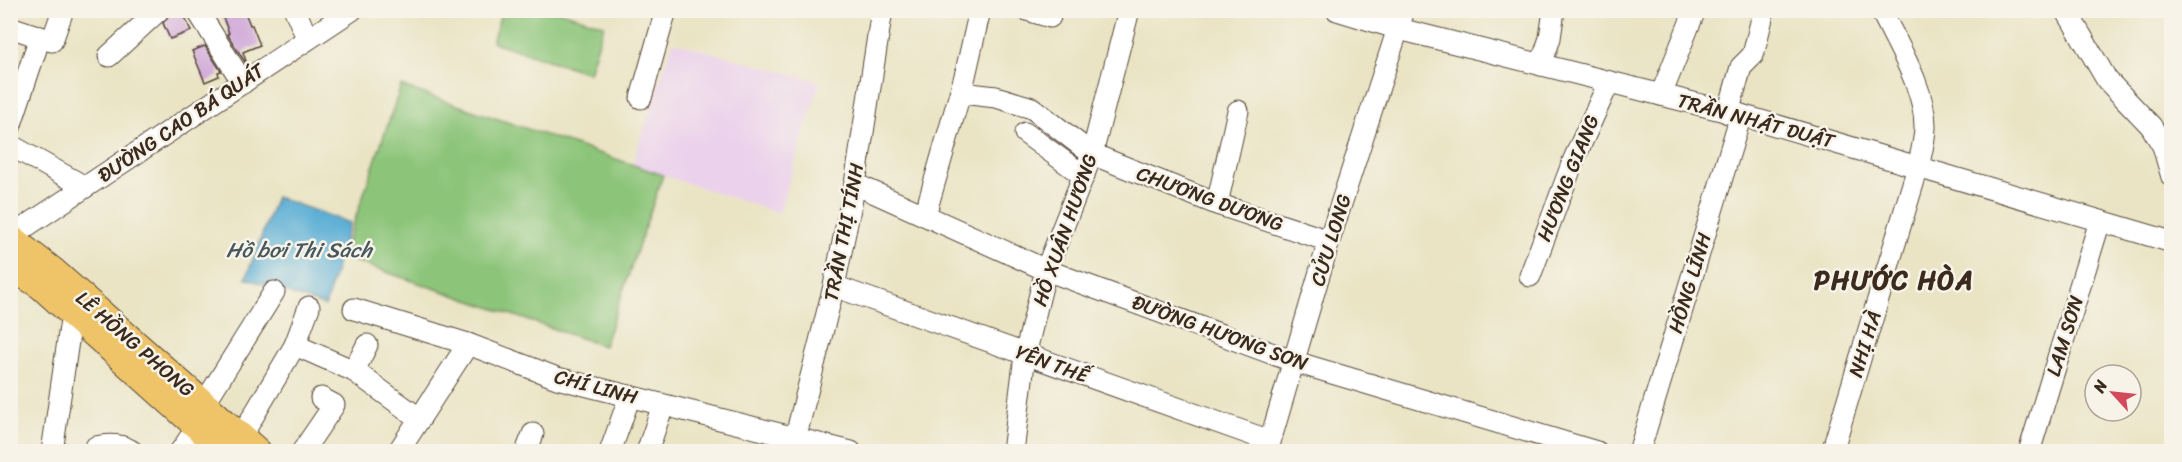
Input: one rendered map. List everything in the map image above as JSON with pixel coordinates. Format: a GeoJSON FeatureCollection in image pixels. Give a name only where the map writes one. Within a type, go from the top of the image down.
{"type":"FeatureCollection","features":[{"type":"Feature","properties":{"kind":"main road","name":"LÊ HỒNG PHONG"},"geometry":{"type":"LineString","coordinates":[[10,238],[54,272],[201,415]]}},
{"type":"Feature","properties":{"kind":"main road","name":"LÊ HỒNG PHONG"},"geometry":{"type":"LineString","coordinates":[[10,266],[40,285],[72,313],[242,447]]}},
{"type":"Feature","properties":{"kind":"street"},"geometry":{"type":"LineString","coordinates":[[10,27],[52,41],[63,10]]}},
{"type":"Feature","properties":{"kind":"street"},"geometry":{"type":"LineString","coordinates":[[110,56],[159,10]]}},
{"type":"Feature","properties":{"kind":"street"},"geometry":{"type":"LineString","coordinates":[[197,10],[243,84]]}},
{"type":"Feature","properties":{"kind":"street"},"geometry":{"type":"LineString","coordinates":[[295,10],[307,38]]}},
{"type":"Feature","properties":{"kind":"street","name":"ĐƯỜNG CAO BÁ QUÁT"},"geometry":{"type":"LineString","coordinates":[[10,238],[352,10]]}},
{"type":"Feature","properties":{"kind":"street"},"geometry":{"type":"LineString","coordinates":[[641,98],[666,10]]}},
{"type":"Feature","properties":{"kind":"street","name":"TRẦN THỊ TÍNH"},"geometry":{"type":"LineString","coordinates":[[794,445],[834,286],[855,184],[882,10]]}},
{"type":"Feature","properties":{"kind":"street"},"geometry":{"type":"LineString","coordinates":[[925,215],[960,93],[980,10]]}},
{"type":"Feature","properties":{"kind":"street"},"geometry":{"type":"LineString","coordinates":[[1027,10],[1050,17]]}},
{"type":"Feature","properties":{"kind":"street","name":"HỒ XUÂN HƯƠNG"},"geometry":{"type":"LineString","coordinates":[[1013,452],[1025,355],[1046,270],[1092,154],[1129,10]]}},
{"type":"Feature","properties":{"kind":"street","name":"TRẦN NHẬT DUẬT"},"geometry":{"type":"LineString","coordinates":[[1337,10],[1401,20],[1541,65],[1735,114],[2172,242]]}},
{"type":"Feature","properties":{"kind":"street"},"geometry":{"type":"LineString","coordinates":[[1541,65],[1550,39],[1554,10]]}},
{"type":"Feature","properties":{"kind":"street"},"geometry":{"type":"LineString","coordinates":[[1661,95],[1695,10]]}},
{"type":"Feature","properties":{"kind":"street","name":"HỒNG LĨNH"},"geometry":{"type":"LineString","coordinates":[[1639,452],[1735,114],[1741,67],[1753,55],[1764,10]]}},
{"type":"Feature","properties":{"kind":"street","name":"NHỊ HÀ"},"geometry":{"type":"LineString","coordinates":[[1832,452],[1918,167],[1925,127],[1923,106],[1918,90],[1881,10]]}},
{"type":"Feature","properties":{"kind":"street"},"geometry":{"type":"LineString","coordinates":[[2067,10],[2107,80],[2151,126],[2163,146],[2172,177]]}},
{"type":"Feature","properties":{"kind":"street","name":"CỬU LONG"},"geometry":{"type":"LineString","coordinates":[[1268,446],[1295,362],[1329,241],[1401,20]]}},
{"type":"Feature","properties":{"kind":"street"},"geometry":{"type":"LineString","coordinates":[[10,127],[40,37]]}},
{"type":"Feature","properties":{"kind":"street","name":"HƯƠNG GIANG"},"geometry":{"type":"LineString","coordinates":[[1530,276],[1574,159],[1609,82]]}},
{"type":"Feature","properties":{"kind":"street","name":"CHƯƠNG DƯƠNG"},"geometry":{"type":"LineString","coordinates":[[960,93],[996,97],[1032,108],[1092,154],[1217,204],[1329,241]]}},
{"type":"Feature","properties":{"kind":"street"},"geometry":{"type":"LineString","coordinates":[[1217,204],[1238,111]]}},
{"type":"Feature","properties":{"kind":"street"},"geometry":{"type":"LineString","coordinates":[[1025,133],[1084,176]]}},
{"type":"Feature","properties":{"kind":"street"},"geometry":{"type":"LineString","coordinates":[[10,145],[85,187]]}},
{"type":"Feature","properties":{"kind":"street","name":"ĐƯỜNG HƯƠNG SƠN"},"geometry":{"type":"LineString","coordinates":[[855,184],[1046,270],[1295,362],[1597,452]]}},
{"type":"Feature","properties":{"kind":"street","name":"LAM SƠN"},"geometry":{"type":"LineString","coordinates":[[2030,452],[2100,221]]}},
{"type":"Feature","properties":{"kind":"street","name":"YÊN THẾ"},"geometry":{"type":"LineString","coordinates":[[834,286],[1268,446]]}},
{"type":"Feature","properties":{"kind":"street"},"geometry":{"type":"LineString","coordinates":[[180,452],[274,292]]}},
{"type":"Feature","properties":{"kind":"street"},"geometry":{"type":"LineString","coordinates":[[242,447],[295,345],[309,307]]}},
{"type":"Feature","properties":{"kind":"street","name":"CHÍ LINH"},"geometry":{"type":"LineString","coordinates":[[354,309],[468,344],[557,378],[663,405],[794,445],[851,452]]}},
{"type":"Feature","properties":{"kind":"street"},"geometry":{"type":"LineString","coordinates":[[52,452],[72,313]]}},
{"type":"Feature","properties":{"kind":"street"},"geometry":{"type":"LineString","coordinates":[[398,452],[468,344]]}},
{"type":"Feature","properties":{"kind":"street"},"geometry":{"type":"LineString","coordinates":[[295,345],[354,371],[420,419]]}},
{"type":"Feature","properties":{"kind":"street"},"geometry":{"type":"LineString","coordinates":[[354,371],[367,345]]}},
{"type":"Feature","properties":{"kind":"street"},"geometry":{"type":"LineString","coordinates":[[610,452],[630,396]]}},
{"type":"Feature","properties":{"kind":"street"},"geometry":{"type":"LineString","coordinates":[[302,452],[334,405],[321,398]]}},
{"type":"Feature","properties":{"kind":"street"},"geometry":{"type":"LineString","coordinates":[[647,452],[663,405]]}},
{"type":"Feature","properties":{"kind":"street"},"geometry":{"type":"LineString","coordinates":[[95,452],[96,447],[107,444],[129,448],[133,452]]}},
{"type":"Feature","properties":{"kind":"shaded area"},"geometry":{"type":"Polygon","coordinates":[[[673,42],[820,82],[779,213],[632,165],[673,42]]]}},
{"type":"Feature","properties":{"kind":"green space"},"geometry":{"type":"Polygon","coordinates":[[[502,11],[558,11],[604,25],[589,73],[492,42],[502,11]]]}},
{"type":"Feature","properties":{"kind":"green space"},"geometry":{"type":"Polygon","coordinates":[[[401,86],[663,175],[604,346],[342,257],[401,86]]]}},
{"type":"Feature","properties":{"kind":"water","name":"Hồ bơi Thi Sách"},"geometry":{"type":"Polygon","coordinates":[[[276,197],[350,223],[325,306],[246,278],[276,197]]]}},
{"type":"Feature","properties":{"kind":"building"},"geometry":{"type":"Polygon","coordinates":[[[175,10],[182,10],[191,31],[170,39],[163,23],[175,10]]]}},
{"type":"Feature","properties":{"kind":"building"},"geometry":{"type":"Polygon","coordinates":[[[220,10],[244,10],[252,25],[260,45],[243,52],[245,62],[227,34],[229,33],[220,10]]]}},
{"type":"Feature","properties":{"kind":"building"},"geometry":{"type":"Polygon","coordinates":[[[205,46],[221,71],[218,72],[219,76],[205,82],[192,51],[205,46]]]}},
{"type":"Feature","properties":{"kind":"district","name":"PHƯỚC HÒA"},"geometry":{"type":"Point","coordinates":[1894,280]}}]}
